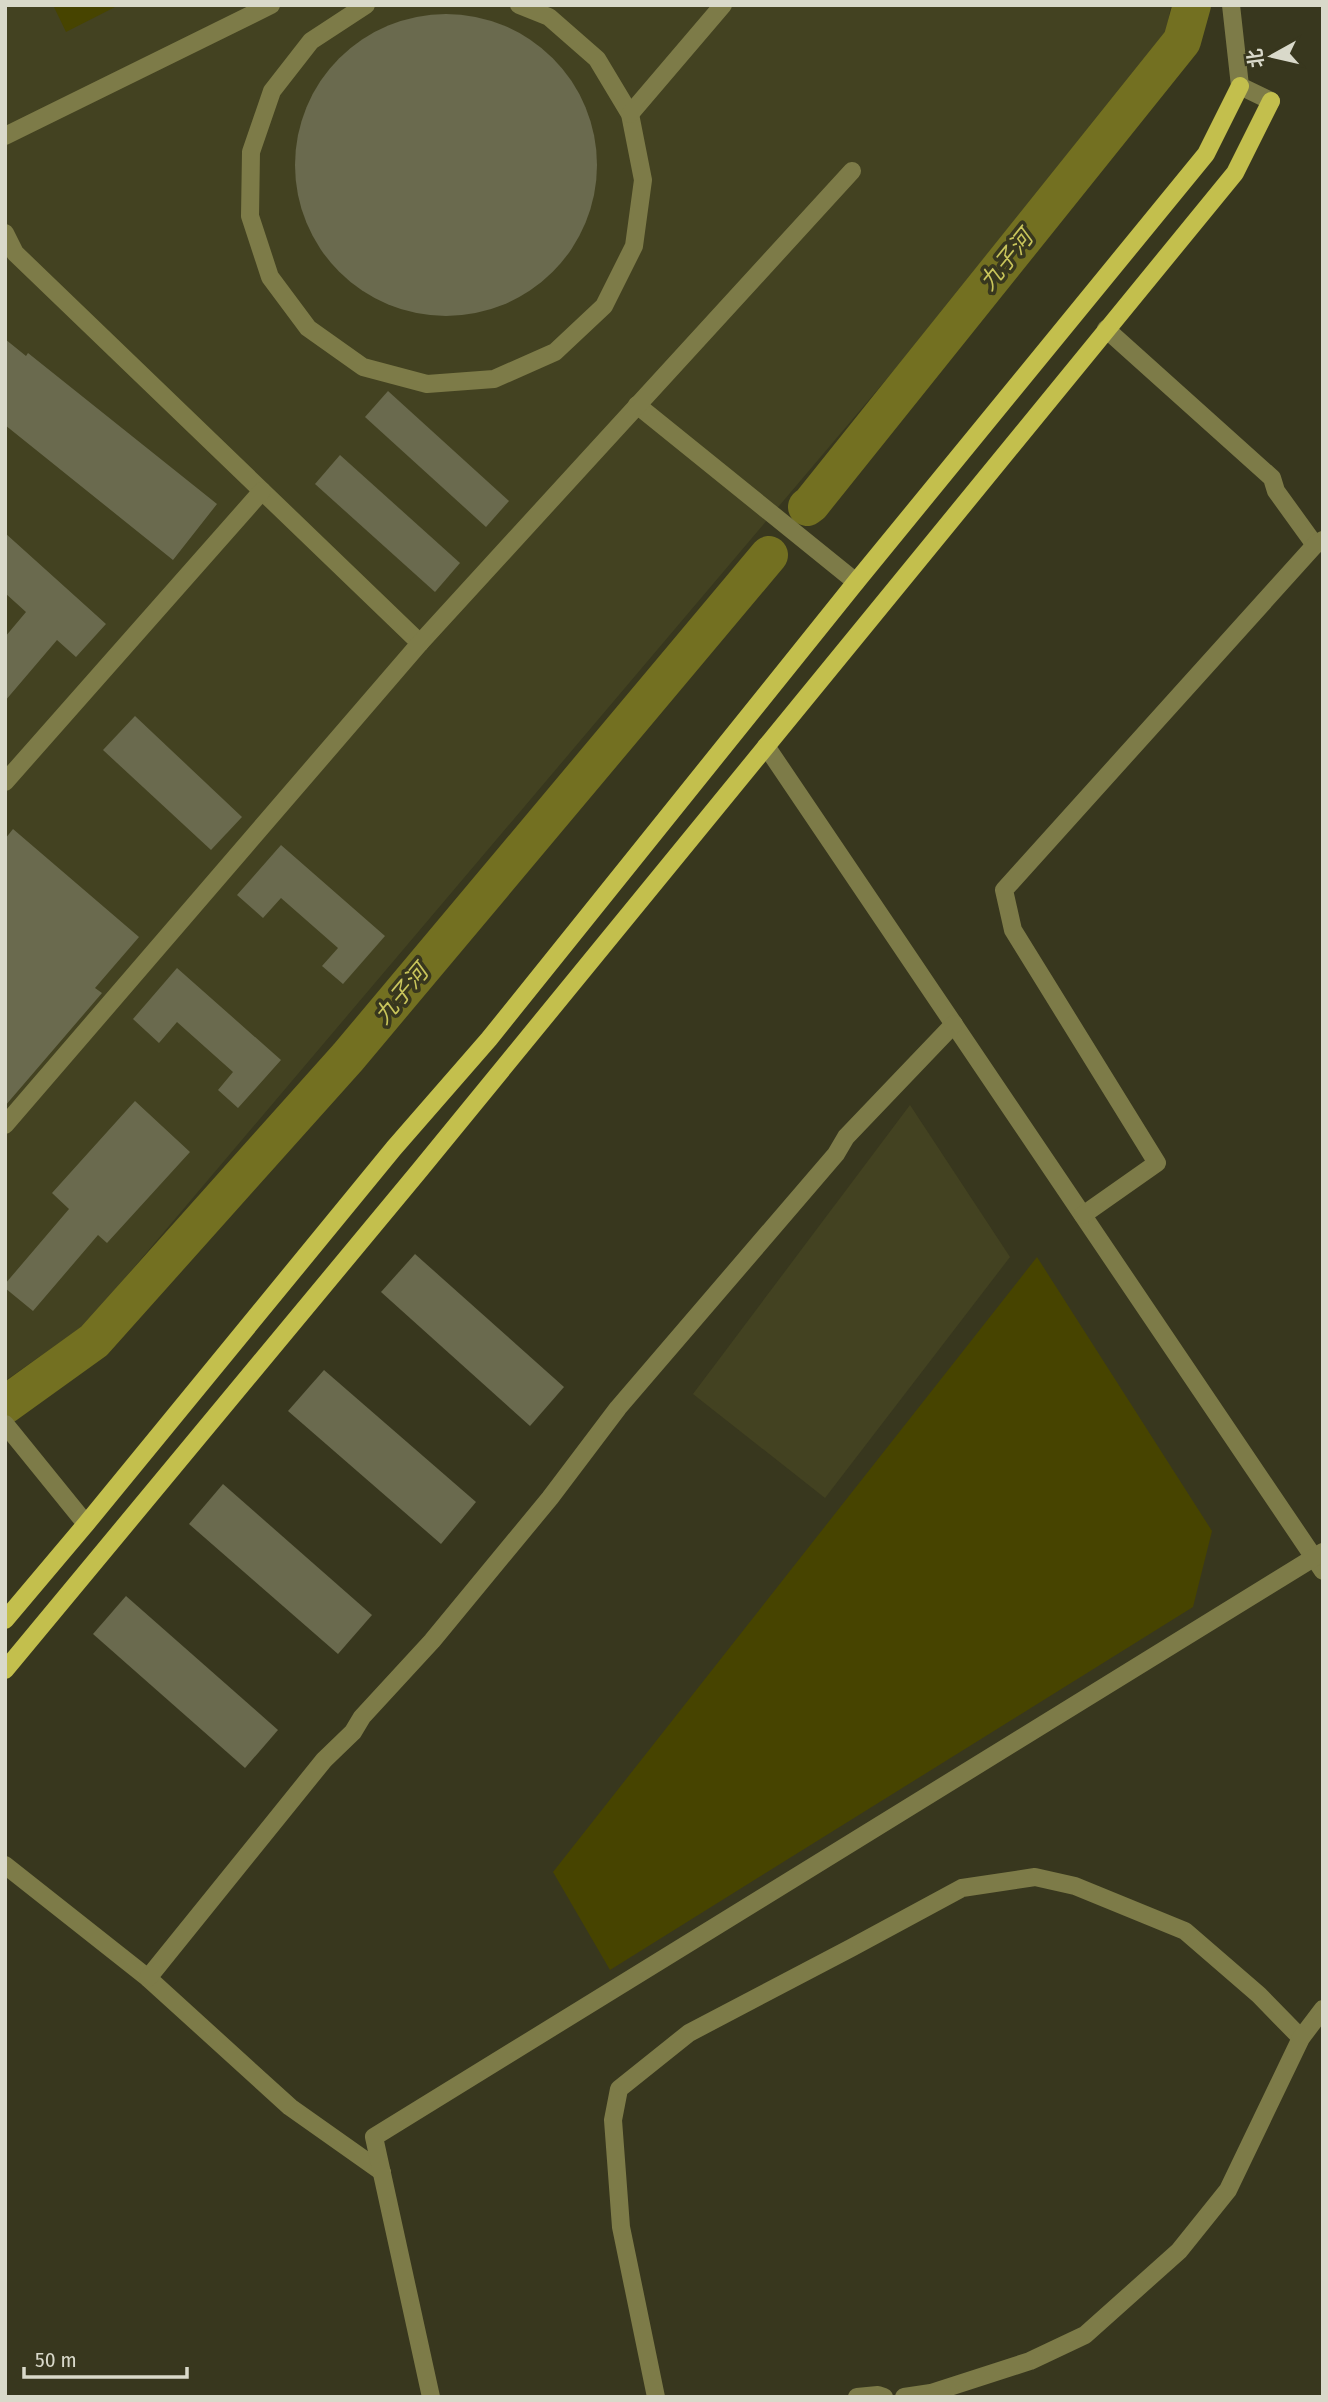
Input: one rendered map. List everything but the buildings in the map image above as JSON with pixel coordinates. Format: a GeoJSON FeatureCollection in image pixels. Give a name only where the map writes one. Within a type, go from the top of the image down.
{"type":"FeatureCollection","features":[{"type":"Feature","properties":{"kind":"main road"},"geometry":{"type":"LineString","coordinates":[[5,1620],[394,1148],[489,1039],[856,582],[1206,154],[1241,86]]}},
{"type":"Feature","properties":{"kind":"main road"},"geometry":{"type":"LineString","coordinates":[[5,1670],[428,1161],[1234,173],[1271,101]]}},
{"type":"Feature","properties":{"kind":"street"},"geometry":{"type":"LineString","coordinates":[[5,136],[271,5]]}},
{"type":"Feature","properties":{"kind":"street"},"geometry":{"type":"LineString","coordinates":[[366,5],[311,41],[272,91],[251,152],[250,216],[270,277],[308,328],[363,366],[427,384],[494,379],[555,352],[604,306],[635,246],[643,180],[630,114],[597,59],[549,17],[519,5]]}},
{"type":"Feature","properties":{"kind":"street"},"geometry":{"type":"LineString","coordinates":[[630,114],[723,5]]}},
{"type":"Feature","properties":{"kind":"street"},"geometry":{"type":"LineString","coordinates":[[1231,5],[1241,86],[1271,101]]}},
{"type":"Feature","properties":{"kind":"street"},"geometry":{"type":"LineString","coordinates":[[5,1125],[420,643],[852,171]]}},
{"type":"Feature","properties":{"kind":"street"},"geometry":{"type":"LineString","coordinates":[[5,233],[15,253],[420,643]]}},
{"type":"Feature","properties":{"kind":"street"},"geometry":{"type":"LineString","coordinates":[[1083,1215],[1157,1163],[1013,930],[1004,890],[1319,543],[1276,491],[1272,478],[1107,329]]}},
{"type":"Feature","properties":{"kind":"street"},"geometry":{"type":"LineString","coordinates":[[638,405],[856,582]]}},
{"type":"Feature","properties":{"kind":"street"},"geometry":{"type":"LineString","coordinates":[[5,782],[262,491]]}},
{"type":"Feature","properties":{"kind":"street"},"geometry":{"type":"LineString","coordinates":[[431,2397],[374,2137],[1320,1560],[766,746]]}},
{"type":"Feature","properties":{"kind":"street"},"geometry":{"type":"LineString","coordinates":[[148,1978],[324,1760],[353,1732],[362,1717],[432,1641],[550,1498],[618,1408],[836,1154],[846,1137],[954,1024]]}},
{"type":"Feature","properties":{"kind":"street"},"geometry":{"type":"LineString","coordinates":[[5,1424],[86,1524]]}},
{"type":"Feature","properties":{"kind":"street"},"geometry":{"type":"LineString","coordinates":[[5,1865],[148,1978],[290,2107],[382,2172]]}},
{"type":"Feature","properties":{"kind":"street"},"geometry":{"type":"LineString","coordinates":[[656,2397],[621,2227],[613,2120],[619,2089],[689,2032],[962,1888],[1035,1877],[1076,1886],[1185,1931],[1259,1995],[1301,2038]]}},
{"type":"Feature","properties":{"kind":"street"},"geometry":{"type":"LineString","coordinates":[[904,2397],[931,2393],[1030,2361],[1085,2336],[1179,2251],[1228,2190],[1301,2038],[1323,2008]]}},
{"type":"Feature","properties":{"kind":"street"},"geometry":{"type":"LineString","coordinates":[[857,2397],[884,2397]]}},
{"type":"Feature","properties":{"kind":"shaded area"},"geometry":{"type":"Polygon","coordinates":[[[5,5],[1171,5],[1162,54],[86,1324],[5,1381],[5,5]]]}},
{"type":"Feature","properties":{"kind":"shaded area"},"geometry":{"type":"Polygon","coordinates":[[[53,5],[119,5],[66,32],[53,5]]]}},
{"type":"Feature","properties":{"kind":"shaded area"},"geometry":{"type":"Polygon","coordinates":[[[910,1105],[1010,1257],[825,1498],[693,1394],[910,1105]]]}},
{"type":"Feature","properties":{"kind":"shaded area"},"geometry":{"type":"Polygon","coordinates":[[[1037,1257],[1212,1531],[1193,1607],[610,1970],[553,1872],[1037,1257]]]}},
{"type":"Feature","properties":{"kind":"waterway","name":"九子河"},"geometry":{"type":"LineString","coordinates":[[807,507],[1182,41],[1192,5]]}},
{"type":"Feature","properties":{"kind":"waterway","name":"九子河"},"geometry":{"type":"LineString","coordinates":[[5,1405],[94,1341],[348,1057],[769,555]]}}]}
